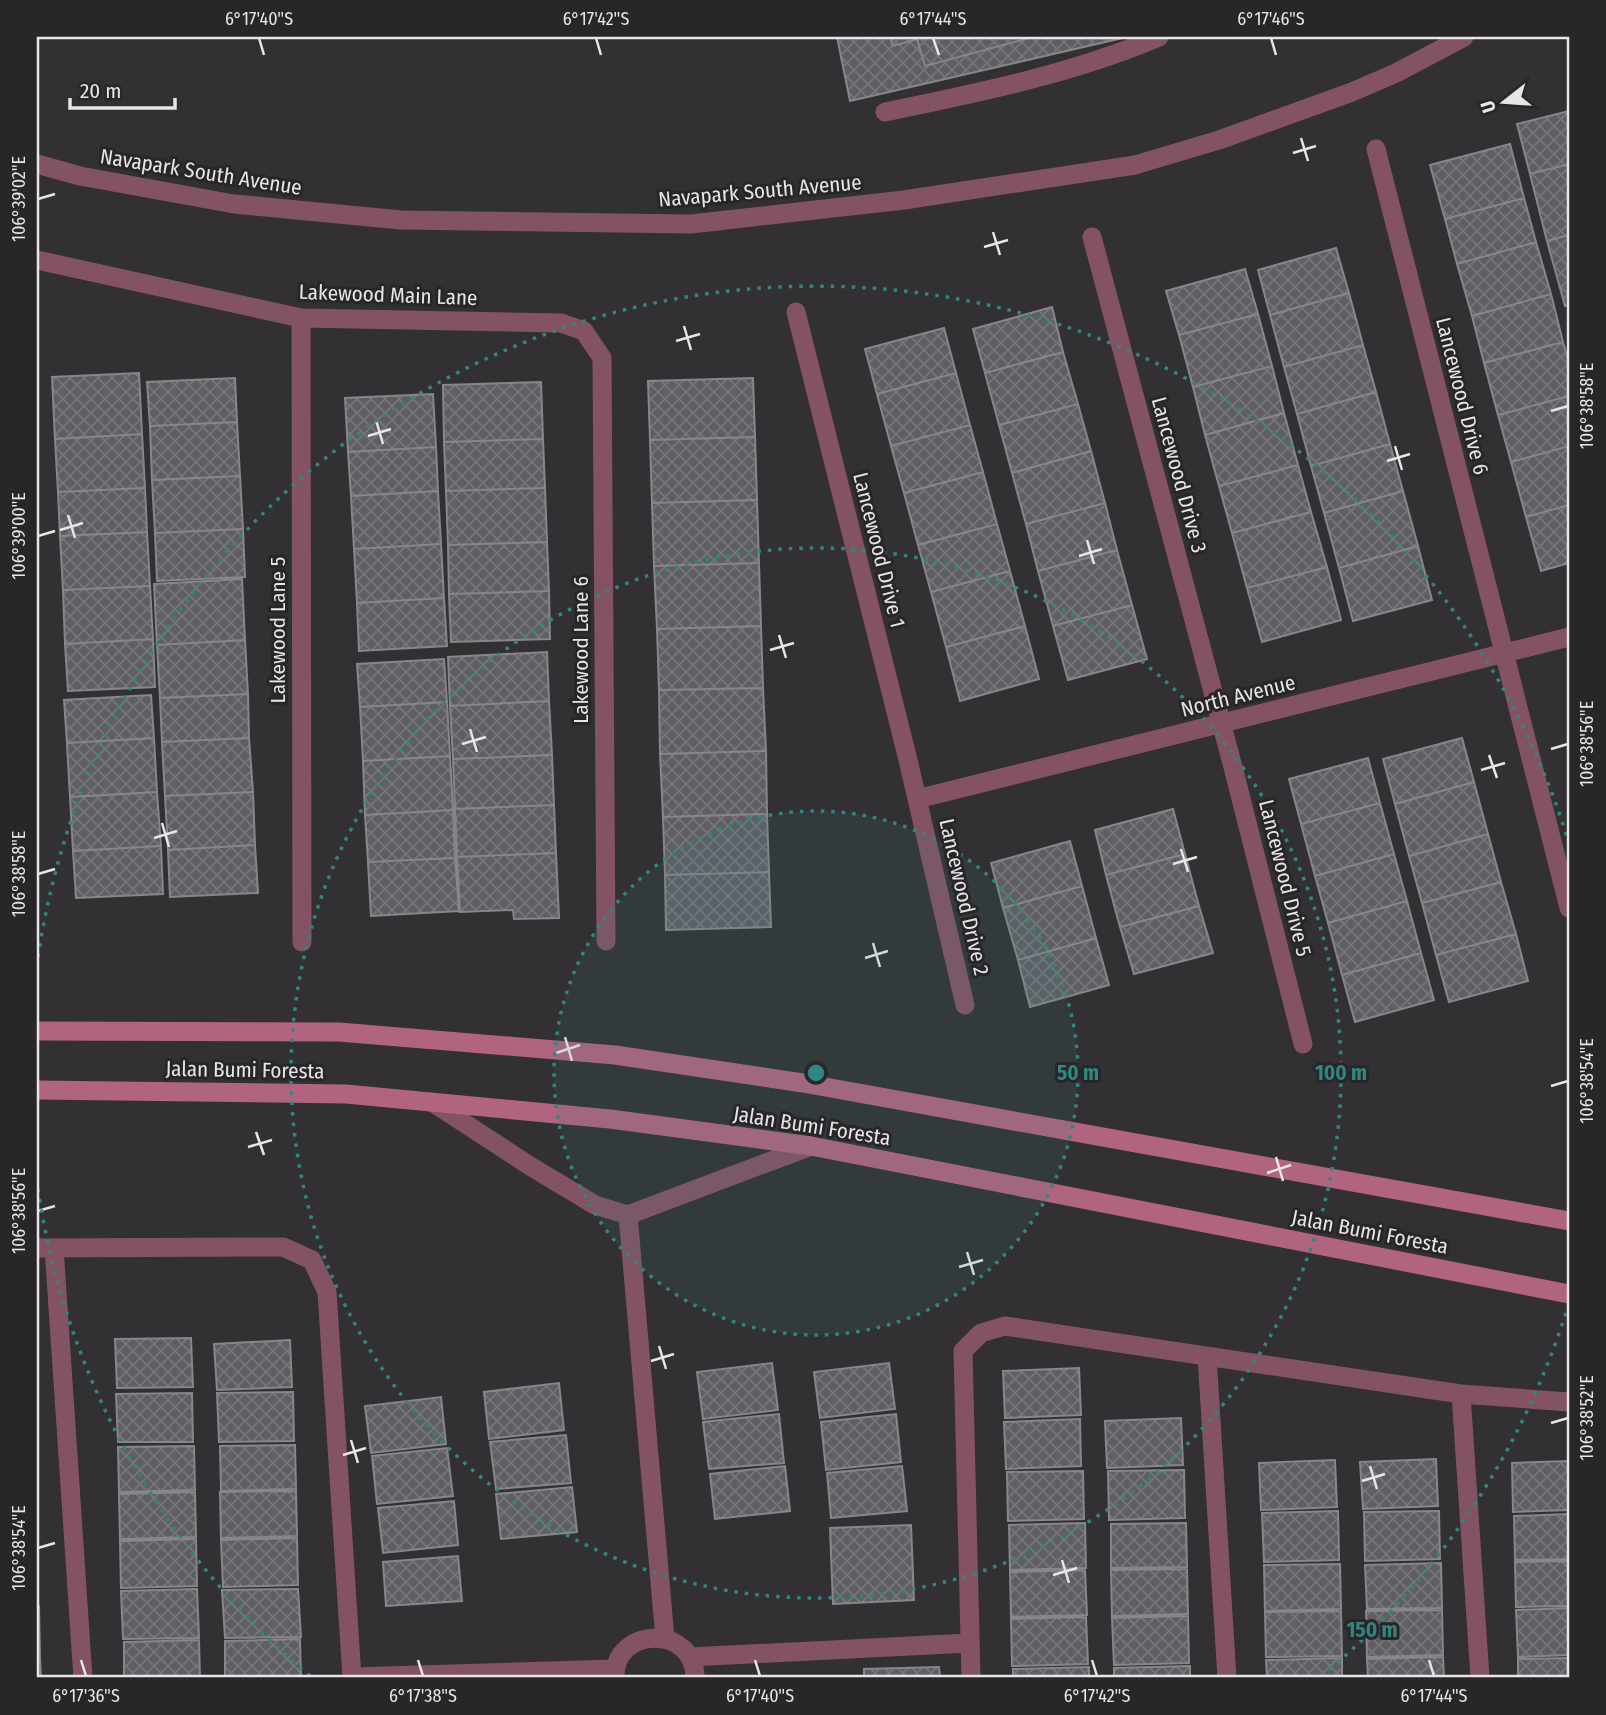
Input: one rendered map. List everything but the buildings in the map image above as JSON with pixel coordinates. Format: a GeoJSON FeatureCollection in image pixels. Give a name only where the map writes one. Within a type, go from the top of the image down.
{"type":"FeatureCollection","features":[{"type":"Feature","properties":{"kind":"main road","name":"Jalan Bumi Foresta"},"geometry":{"type":"LineString","coordinates":[[37,1031],[339,1032],[615,1055],[803,1083],[1569,1221]]}},
{"type":"Feature","properties":{"kind":"main road","name":"Jalan Bumi Foresta"},"geometry":{"type":"LineString","coordinates":[[37,1090],[346,1094],[610,1119],[811,1146],[1569,1294]]}},
{"type":"Feature","properties":{"kind":"street"},"geometry":{"type":"LineString","coordinates":[[885,112],[993,90],[1126,51],[1159,37]]}},
{"type":"Feature","properties":{"kind":"street","name":"Navapark South Avenue"},"geometry":{"type":"LineString","coordinates":[[37,164],[80,176],[234,204],[387,219],[691,225],[904,200],[1135,165],[1243,131],[1352,92],[1396,73],[1464,37]]}},
{"type":"Feature","properties":{"kind":"street","name":"Lancewood Drive 6"},"geometry":{"type":"LineString","coordinates":[[1376,149],[1569,908]]}},
{"type":"Feature","properties":{"kind":"street","name":"Lancewood Drive 3"},"geometry":{"type":"LineString","coordinates":[[1092,237],[1222,724]]}},
{"type":"Feature","properties":{"kind":"street","name":"Lakewood Main Lane"},"geometry":{"type":"LineString","coordinates":[[37,260],[301,318],[561,323],[584,331],[602,358]]}},
{"type":"Feature","properties":{"kind":"street","name":"Lancewood Drive 1"},"geometry":{"type":"LineString","coordinates":[[796,312],[917,799]]}},
{"type":"Feature","properties":{"kind":"street","name":"Lakewood Lane 5"},"geometry":{"type":"LineString","coordinates":[[301,318],[302,942]]}},
{"type":"Feature","properties":{"kind":"street","name":"Lakewood Lane 6"},"geometry":{"type":"LineString","coordinates":[[602,358],[606,942]]}},
{"type":"Feature","properties":{"kind":"street","name":"North Avenue"},"geometry":{"type":"LineString","coordinates":[[917,799],[1569,637]]}},
{"type":"Feature","properties":{"kind":"street","name":"Lancewood Drive 5"},"geometry":{"type":"LineString","coordinates":[[1222,724],[1303,1044]]}},
{"type":"Feature","properties":{"kind":"street","name":"Lancewood Drive 2"},"geometry":{"type":"LineString","coordinates":[[917,799],[965,1005]]}},
{"type":"Feature","properties":{"kind":"street"},"geometry":{"type":"LineString","coordinates":[[432,1102],[595,1205],[628,1215],[811,1146]]}},
{"type":"Feature","properties":{"kind":"street"},"geometry":{"type":"LineString","coordinates":[[628,1215],[664,1639]]}},
{"type":"Feature","properties":{"kind":"street"},"geometry":{"type":"LineString","coordinates":[[83,1678],[45,1248],[283,1247],[312,1260],[327,1292],[352,1678],[615,1674],[621,1654],[633,1644],[648,1638],[675,1642],[690,1657],[695,1678]]}},
{"type":"Feature","properties":{"kind":"street"},"geometry":{"type":"LineString","coordinates":[[971,1678],[963,1351],[981,1333],[1005,1326],[1461,1394],[1569,1402]]}},
{"type":"Feature","properties":{"kind":"street"},"geometry":{"type":"LineString","coordinates":[[1207,1356],[1227,1678]]}},
{"type":"Feature","properties":{"kind":"street"},"geometry":{"type":"LineString","coordinates":[[1461,1394],[1480,1678]]}},
{"type":"Feature","properties":{"kind":"street"},"geometry":{"type":"LineString","coordinates":[[690,1657],[969,1643]]}}]}
